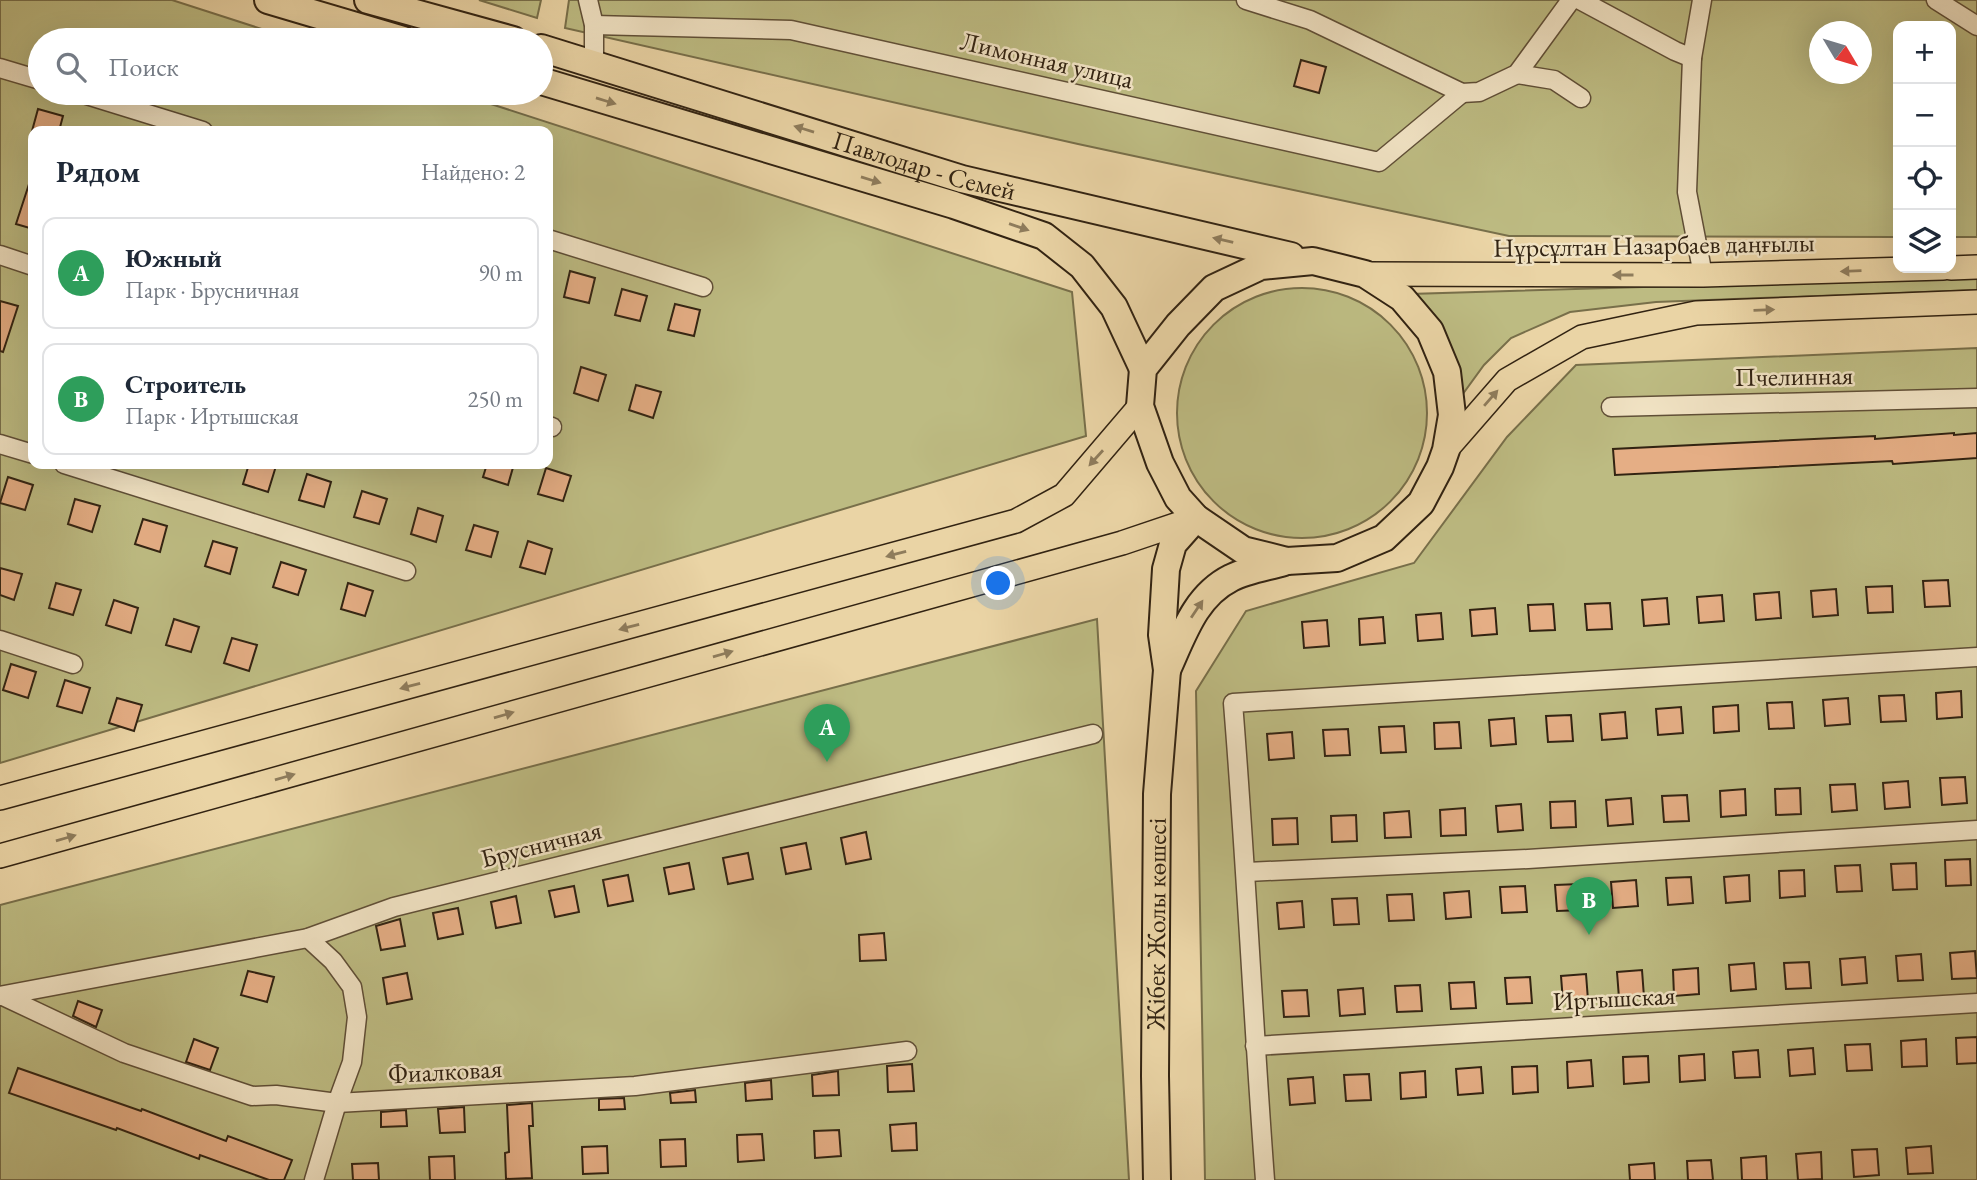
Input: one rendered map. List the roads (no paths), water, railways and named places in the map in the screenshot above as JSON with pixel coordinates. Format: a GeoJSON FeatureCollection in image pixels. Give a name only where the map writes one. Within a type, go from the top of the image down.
{"type":"FeatureCollection","features":[{"type":"Feature","properties":{"kind":"highway"},"geometry":{"type":"LineString","coordinates":[[268,0],[362,28]]}},
{"type":"Feature","properties":{"kind":"highway"},"geometry":{"type":"LineString","coordinates":[[368,0],[470,28]]}},
{"type":"Feature","properties":{"kind":"highway","name":"Павлодар - Семей"},"geometry":{"type":"LineString","coordinates":[[553,51],[962,179],[1365,274],[1402,298],[1430,331],[1447,372],[1452,415],[1440,467],[1421,503],[1384,538],[1337,558],[1287,561]]}},
{"type":"Feature","properties":{"kind":"highway","name":"Павлодар - Семей"},"geometry":{"type":"LineString","coordinates":[[553,86],[954,205],[1044,236],[1082,266],[1114,307],[1143,369]]}},
{"type":"Feature","properties":{"kind":"highway"},"geometry":{"type":"LineString","coordinates":[[1287,561],[1242,550],[1196,517],[1178,498],[1160,463],[1140,406],[1143,369],[1214,288],[1261,266],[1313,261]]}},
{"type":"Feature","properties":{"kind":"highway","name":"Жібек Жолы көшесі"},"geometry":{"type":"LineString","coordinates":[[1157,1180],[1157,794],[1167,670],[1162,635],[1166,569],[1173,544],[1196,517]]}},
{"type":"Feature","properties":{"kind":"highway","name":"Жібек Жолы көшесі"},"geometry":{"type":"LineString","coordinates":[[1167,670],[1195,609],[1207,595],[1232,577],[1287,561]]}},
{"type":"Feature","properties":{"kind":"main road"},"geometry":{"type":"LineString","coordinates":[[1956,268],[1977,267]]}},
{"type":"Feature","properties":{"kind":"main road","name":"Нұрсұлтан Назарбаев даңғылы"},"geometry":{"type":"LineString","coordinates":[[1365,274],[1703,275],[1893,269]]}},
{"type":"Feature","properties":{"kind":"main road"},"geometry":{"type":"LineString","coordinates":[[1446,450],[1507,380],[1582,337],[1696,313],[1977,302]]}},
{"type":"Feature","properties":{"kind":"main road"},"geometry":{"type":"LineString","coordinates":[[0,798],[1016,521],[1064,495],[1140,406]]}},
{"type":"Feature","properties":{"kind":"main road"},"geometry":{"type":"LineString","coordinates":[[0,856],[1122,543],[1196,517]]}},
{"type":"Feature","properties":{"kind":"street"},"geometry":{"type":"LineString","coordinates":[[588,0],[594,25],[594,63]]}},
{"type":"Feature","properties":{"kind":"street"},"geometry":{"type":"LineString","coordinates":[[1247,0],[1310,20],[1471,93],[1517,74],[1571,0]]}},
{"type":"Feature","properties":{"kind":"street"},"geometry":{"type":"LineString","coordinates":[[1580,0],[1692,58]]}},
{"type":"Feature","properties":{"kind":"street"},"geometry":{"type":"LineString","coordinates":[[1702,0],[1692,58],[1687,192],[1703,275]]}},
{"type":"Feature","properties":{"kind":"street"},"geometry":{"type":"LineString","coordinates":[[1936,0],[1977,26]]}},
{"type":"Feature","properties":{"kind":"street","name":"Лимонная улица"},"geometry":{"type":"LineString","coordinates":[[594,25],[791,30],[1379,162],[1471,93]]}},
{"type":"Feature","properties":{"kind":"street"},"geometry":{"type":"LineString","coordinates":[[0,68],[28,76]]}},
{"type":"Feature","properties":{"kind":"street"},"geometry":{"type":"LineString","coordinates":[[1517,74],[1554,80],[1581,98]]}},
{"type":"Feature","properties":{"kind":"street"},"geometry":{"type":"LineString","coordinates":[[119,105],[187,126]]}},
{"type":"Feature","properties":{"kind":"street"},"geometry":{"type":"LineString","coordinates":[[553,241],[703,287]]}},
{"type":"Feature","properties":{"kind":"street"},"geometry":{"type":"LineString","coordinates":[[0,256],[28,264]]}},
{"type":"Feature","properties":{"kind":"street","name":"Пчелинная"},"geometry":{"type":"LineString","coordinates":[[1611,407],[1977,398]]}},
{"type":"Feature","properties":{"kind":"street"},"geometry":{"type":"LineString","coordinates":[[0,444],[28,452]]}},
{"type":"Feature","properties":{"kind":"street"},"geometry":{"type":"LineString","coordinates":[[80,469],[406,571]]}},
{"type":"Feature","properties":{"kind":"street"},"geometry":{"type":"LineString","coordinates":[[0,640],[73,664]]}},
{"type":"Feature","properties":{"kind":"street"},"geometry":{"type":"LineString","coordinates":[[1265,1180],[1255,1046],[1247,872],[1233,703],[1977,657]]}},
{"type":"Feature","properties":{"kind":"street","name":"Брусничная"},"geometry":{"type":"LineString","coordinates":[[2,996],[308,938],[394,908],[1093,734]]}},
{"type":"Feature","properties":{"kind":"street"},"geometry":{"type":"LineString","coordinates":[[1247,872],[1528,859],[1977,830]]}},
{"type":"Feature","properties":{"kind":"street"},"geometry":{"type":"LineString","coordinates":[[308,938],[333,961],[352,987],[357,1017],[352,1062],[314,1180]]}},
{"type":"Feature","properties":{"kind":"street","name":"Фиалковая"},"geometry":{"type":"LineString","coordinates":[[2,996],[124,1053],[252,1096],[276,1095],[337,1103],[635,1086],[907,1051]]}},
{"type":"Feature","properties":{"kind":"street","name":"Иртышская"},"geometry":{"type":"LineString","coordinates":[[1255,1046],[1977,1003]]}},
{"type":"Feature","properties":{"kind":"place","name":"Южный"},"geometry":{"type":"Point","coordinates":[827,762]}},
{"type":"Feature","properties":{"kind":"place","name":"Строитель"},"geometry":{"type":"Point","coordinates":[1589,935]}}]}
